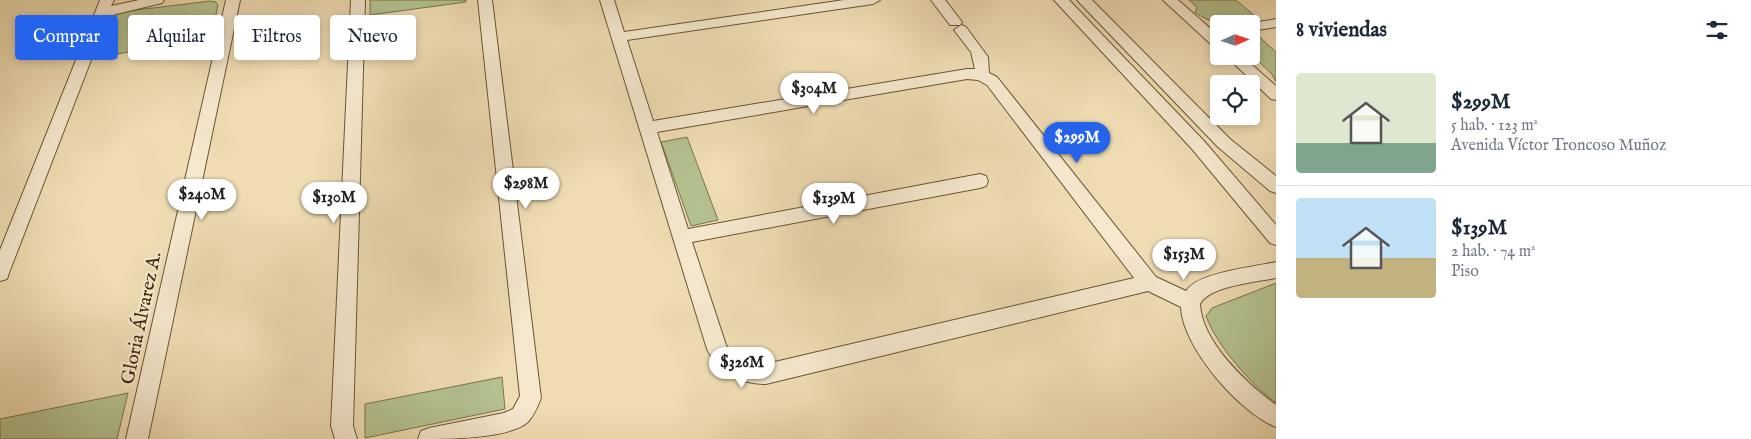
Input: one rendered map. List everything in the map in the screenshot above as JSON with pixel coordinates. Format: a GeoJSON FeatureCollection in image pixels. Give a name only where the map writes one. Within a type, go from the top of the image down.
{"type":"FeatureCollection","features":[{"type":"Feature","properties":{"kind":"street"},"geometry":{"type":"LineString","coordinates":[[0,273],[104,7],[157,0]]}},
{"type":"Feature","properties":{"kind":"street","name":"Gloria Álvarez A."},"geometry":{"type":"LineString","coordinates":[[138,439],[233,0]]}},
{"type":"Feature","properties":{"kind":"street"},"geometry":{"type":"LineString","coordinates":[[346,439],[342,426],[358,0]]}},
{"type":"Feature","properties":{"kind":"street"},"geometry":{"type":"LineString","coordinates":[[429,439],[507,423],[525,411],[531,398],[532,390],[485,0]]}},
{"type":"Feature","properties":{"kind":"street"},"geometry":{"type":"LineString","coordinates":[[607,0],[717,349],[722,357],[736,369],[756,374],[1149,283]]}},
{"type":"Feature","properties":{"kind":"street"},"geometry":{"type":"LineString","coordinates":[[619,37],[873,0]]}},
{"type":"Feature","properties":{"kind":"street"},"geometry":{"type":"LineString","coordinates":[[938,0],[982,60],[984,69],[981,75]]}},
{"type":"Feature","properties":{"kind":"street"},"geometry":{"type":"LineString","coordinates":[[1061,0],[1198,145],[1276,238]]}},
{"type":"Feature","properties":{"kind":"street"},"geometry":{"type":"LineString","coordinates":[[1084,0],[1224,143],[1276,186]]}},
{"type":"Feature","properties":{"kind":"street"},"geometry":{"type":"LineString","coordinates":[[1170,0],[1210,33]]}},
{"type":"Feature","properties":{"kind":"street"},"geometry":{"type":"LineString","coordinates":[[1260,26],[1276,23]]}},
{"type":"Feature","properties":{"kind":"street"},"geometry":{"type":"LineString","coordinates":[[1243,65],[1276,95]]}},
{"type":"Feature","properties":{"kind":"street"},"geometry":{"type":"LineString","coordinates":[[648,128],[968,74],[981,75],[992,81],[1149,283],[1190,302]]}},
{"type":"Feature","properties":{"kind":"street"},"geometry":{"type":"LineString","coordinates":[[682,237],[980,181]]}},
{"type":"Feature","properties":{"kind":"street"},"geometry":{"type":"LineString","coordinates":[[1276,270],[1206,287],[1194,294],[1190,302],[1189,312],[1193,325],[1201,339],[1240,388],[1276,417]]}},
{"type":"Feature","properties":{"kind":"green space"},"geometry":{"type":"Polygon","coordinates":[[[370,0],[466,0],[466,2],[370,15],[370,0]]]}},
{"type":"Feature","properties":{"kind":"green space"},"geometry":{"type":"Polygon","coordinates":[[[1189,0],[1236,0],[1254,15],[1210,15],[1210,20],[1195,12],[1197,7],[1189,0]]]}},
{"type":"Feature","properties":{"kind":"green space"},"geometry":{"type":"Polygon","coordinates":[[[210,1],[216,2],[218,5],[216,15],[128,15],[128,52],[118,54],[117,15],[120,12],[210,1]]]}},
{"type":"Feature","properties":{"kind":"green space"},"geometry":{"type":"Polygon","coordinates":[[[1260,38],[1276,52],[1276,82],[1272,74],[1260,63],[1260,38]]]}},
{"type":"Feature","properties":{"kind":"green space"},"geometry":{"type":"Polygon","coordinates":[[[687,137],[718,220],[691,226],[661,142],[687,137]]]}},
{"type":"Feature","properties":{"kind":"green space"},"geometry":{"type":"Polygon","coordinates":[[[1276,283],[1276,403],[1245,375],[1235,363],[1211,328],[1206,316],[1212,308],[1276,283]]]}},
{"type":"Feature","properties":{"kind":"green space"},"geometry":{"type":"Polygon","coordinates":[[[502,377],[505,409],[365,438],[365,404],[502,377]]]}},
{"type":"Feature","properties":{"kind":"green space"},"geometry":{"type":"Polygon","coordinates":[[[128,393],[117,439],[0,439],[0,419],[128,393]]]}}]}
